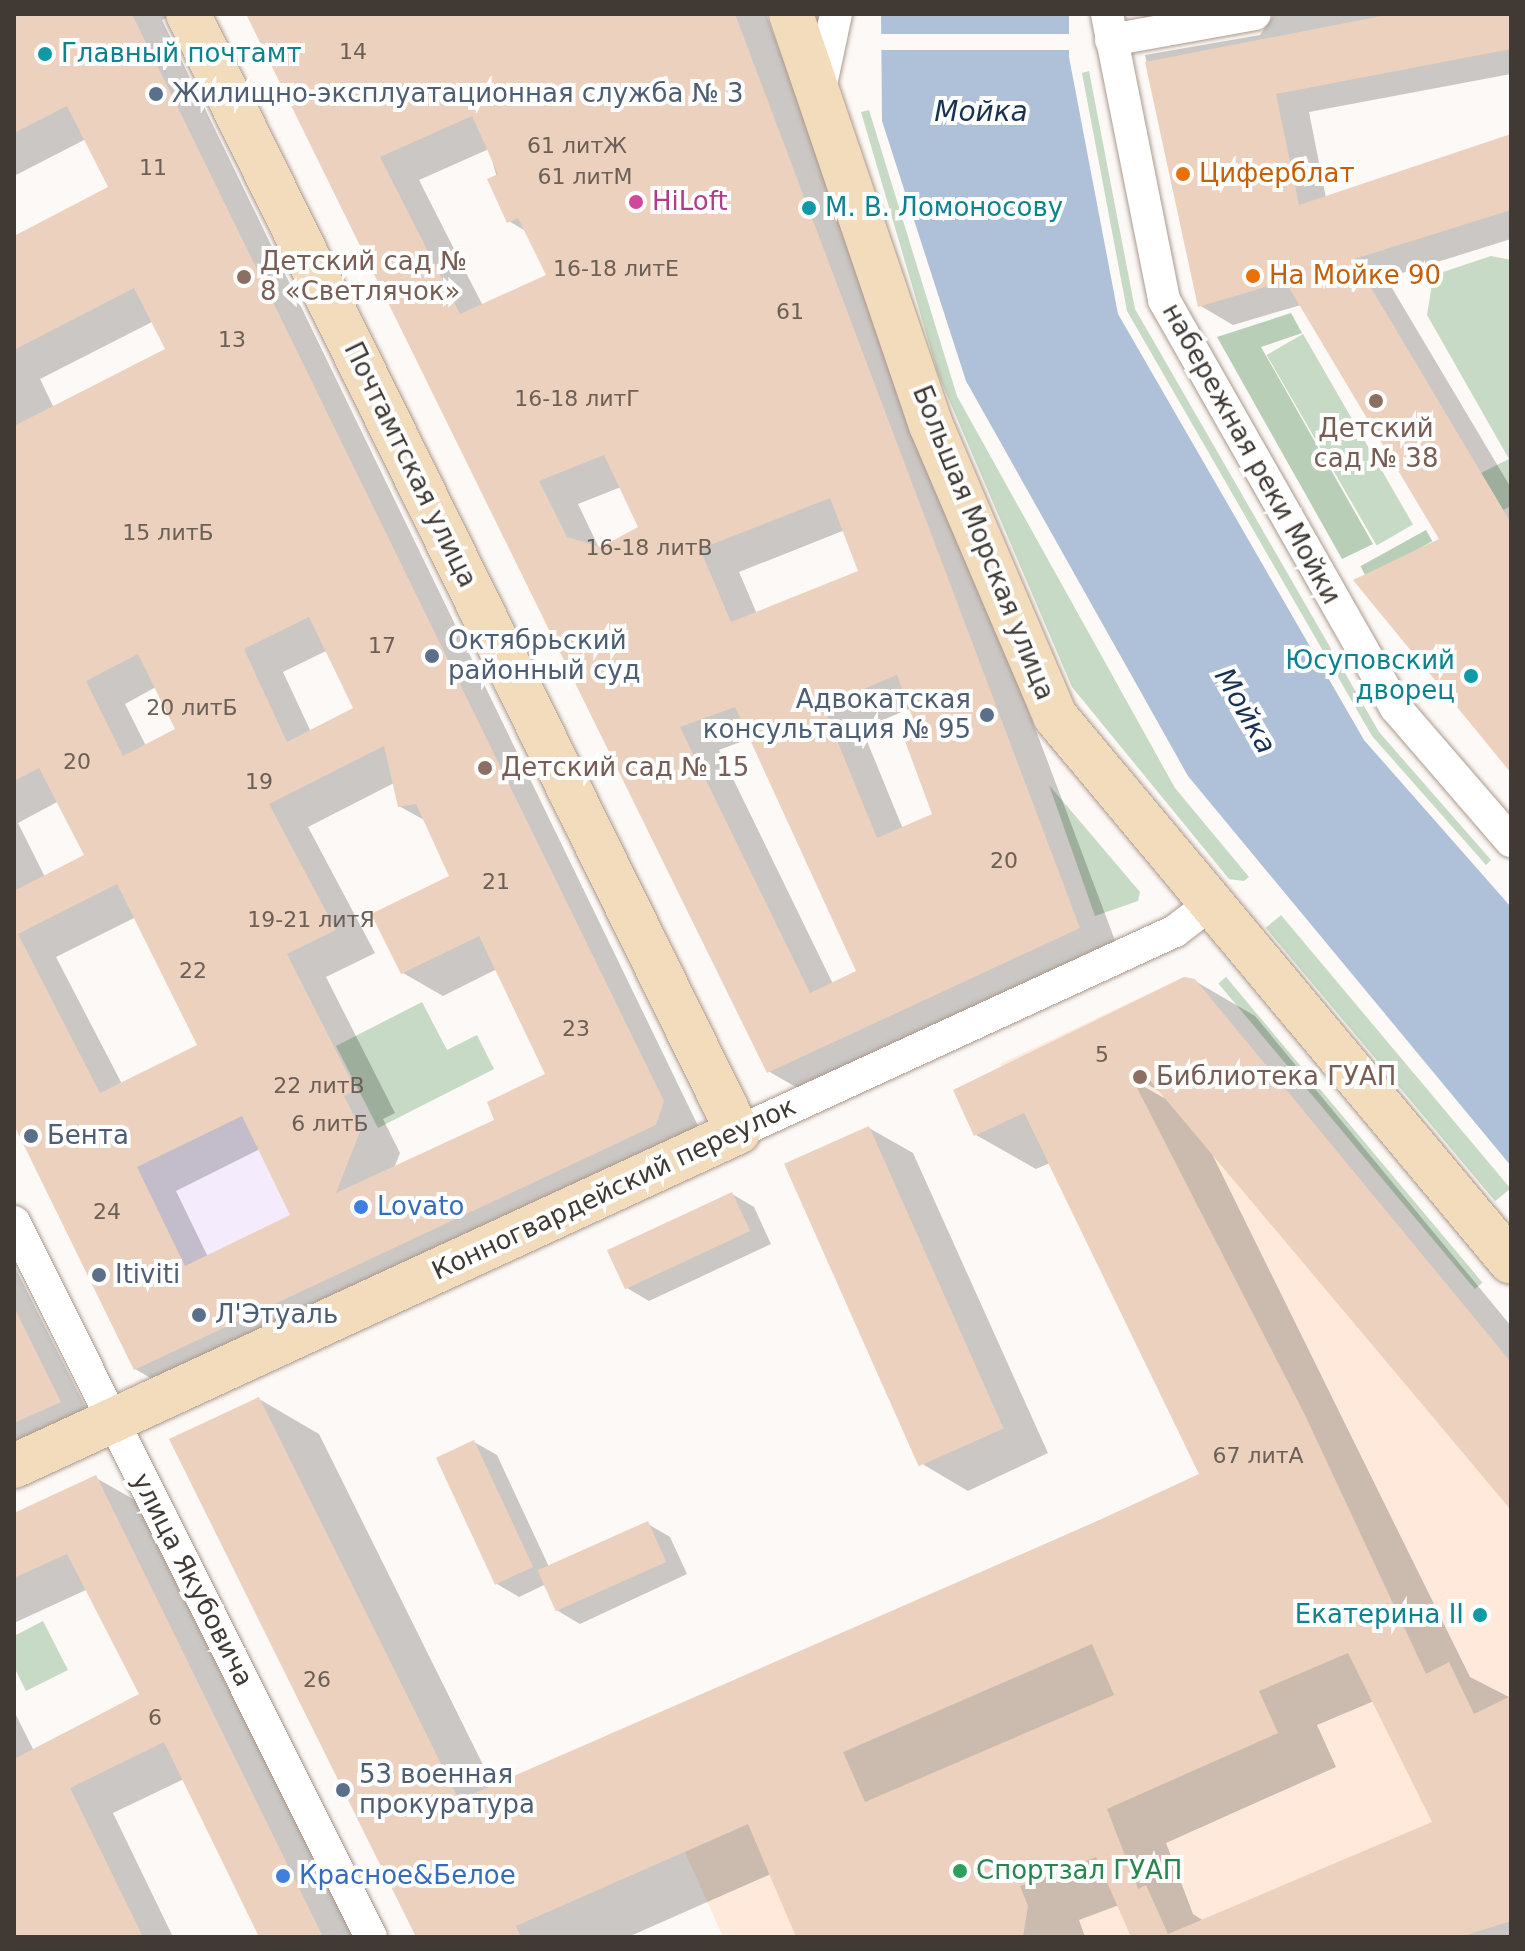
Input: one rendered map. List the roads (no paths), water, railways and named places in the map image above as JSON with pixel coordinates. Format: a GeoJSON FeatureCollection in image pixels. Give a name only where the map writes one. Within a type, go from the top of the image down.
{"type":"FeatureCollection","features":[{"type":"Feature","properties":{"kind":"street","name":"Почтамтская улица"},"geometry":{"type":"LineString","coordinates":[[188,14],[738,1132]]}},
{"type":"Feature","properties":{"kind":"street","name":"Большая Морская улица"},"geometry":{"type":"LineString","coordinates":[[791,14],[931,425],[1031,670],[1081,752],[1511,1262]]}},
{"type":"Feature","properties":{"kind":"street"},"geometry":{"type":"LineString","coordinates":[[819,94],[836,14]]}},
{"type":"Feature","properties":{"kind":"street"},"geometry":{"type":"LineString","coordinates":[[1109,27],[1255,14]]}},
{"type":"Feature","properties":{"kind":"street","name":"набережная реки Мойки"},"geometry":{"type":"LineString","coordinates":[[1109,27],[1164,300],[1323,589],[1396,708],[1511,841]]}},
{"type":"Feature","properties":{"kind":"street","name":"Конногвардейский переулок"},"geometry":{"type":"LineString","coordinates":[[14,1466],[1175,931],[1209,905]]}},
{"type":"Feature","properties":{"kind":"street","name":"улица Якубовича"},"geometry":{"type":"LineString","coordinates":[[14,1222],[371,1937]]}},
{"type":"Feature","properties":{"kind":"water","name":"Мойка"},"geometry":{"type":"Polygon","coordinates":[[[881,14],[1069,14],[1069,57],[1118,314],[1364,740],[1511,907],[1511,1166],[1188,776],[966,381],[882,121],[881,14]]]}},
{"type":"Feature","properties":{"kind":"place","name":"Главный почтамт"},"geometry":{"type":"Point","coordinates":[45,54]}},
{"type":"Feature","properties":{"kind":"place","name":"Жилищно-эксплуатационная служба № 3"},"geometry":{"type":"Point","coordinates":[156,94]}},
{"type":"Feature","properties":{"kind":"place","name":"Циферблат"},"geometry":{"type":"Point","coordinates":[1183,174]}},
{"type":"Feature","properties":{"kind":"place","name":"HiLoft"},"geometry":{"type":"Point","coordinates":[636,202]}},
{"type":"Feature","properties":{"kind":"place","name":"М. В. Ломоносову"},"geometry":{"type":"Point","coordinates":[809,208]}},
{"type":"Feature","properties":{"kind":"place","name":"На Мойке 90"},"geometry":{"type":"Point","coordinates":[1253,276]}},
{"type":"Feature","properties":{"kind":"place","name":"Детский сад № 8 «Светлячок»"},"geometry":{"type":"Point","coordinates":[244,277]}},
{"type":"Feature","properties":{"kind":"place","name":"Детский сад № 38"},"geometry":{"type":"Point","coordinates":[1376,401]}},
{"type":"Feature","properties":{"kind":"place","name":"Октябрьский районный суд"},"geometry":{"type":"Point","coordinates":[432,656]}},
{"type":"Feature","properties":{"kind":"place","name":"Юсуповский дворец"},"geometry":{"type":"Point","coordinates":[1471,676]}},
{"type":"Feature","properties":{"kind":"place","name":"Адвокатская консультация № 95"},"geometry":{"type":"Point","coordinates":[987,715]}},
{"type":"Feature","properties":{"kind":"place","name":"Детский сад № 15"},"geometry":{"type":"Point","coordinates":[485,768]}},
{"type":"Feature","properties":{"kind":"place","name":"Библиотека ГУАП"},"geometry":{"type":"Point","coordinates":[1140,1077]}},
{"type":"Feature","properties":{"kind":"place","name":"Бента"},"geometry":{"type":"Point","coordinates":[31,1136]}},
{"type":"Feature","properties":{"kind":"place","name":"Lovato"},"geometry":{"type":"Point","coordinates":[361,1207]}},
{"type":"Feature","properties":{"kind":"place","name":"Itiviti"},"geometry":{"type":"Point","coordinates":[99,1275]}},
{"type":"Feature","properties":{"kind":"place","name":"Л'Этуаль"},"geometry":{"type":"Point","coordinates":[199,1315]}},
{"type":"Feature","properties":{"kind":"place","name":"Екатерина II"},"geometry":{"type":"Point","coordinates":[1480,1615]}},
{"type":"Feature","properties":{"kind":"place","name":"53 военная прокуратура"},"geometry":{"type":"Point","coordinates":[343,1790]}},
{"type":"Feature","properties":{"kind":"place","name":"Спортзал ГУАП"},"geometry":{"type":"Point","coordinates":[960,1871]}},
{"type":"Feature","properties":{"kind":"place","name":"Красное&Белое"},"geometry":{"type":"Point","coordinates":[283,1876]}}]}
